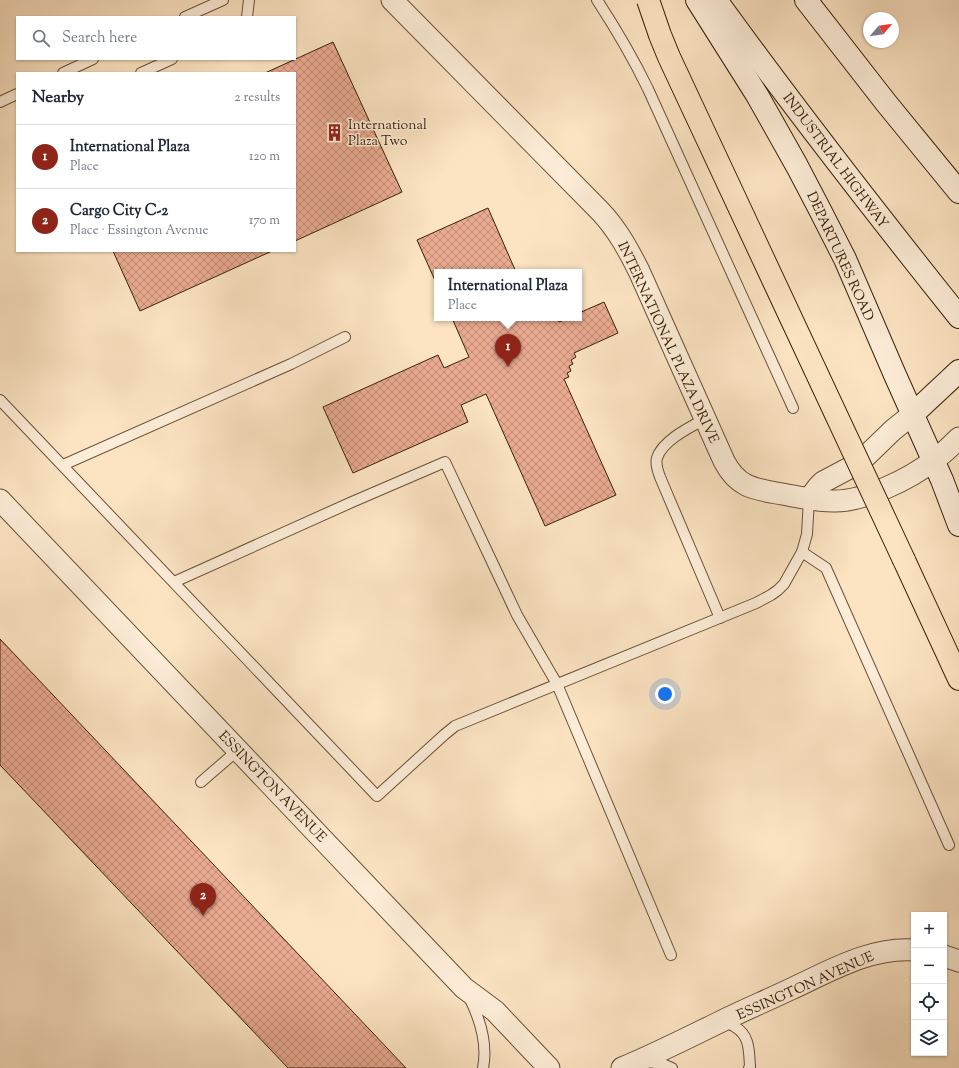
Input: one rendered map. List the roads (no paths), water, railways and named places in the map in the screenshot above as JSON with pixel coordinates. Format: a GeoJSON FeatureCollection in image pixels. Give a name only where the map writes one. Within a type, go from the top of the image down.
{"type":"FeatureCollection","features":[{"type":"Feature","properties":{"kind":"highway"},"geometry":{"type":"LineString","coordinates":[[648,0],[669,57],[959,679]]}},
{"type":"Feature","properties":{"kind":"street","name":"INTERNATIONAL PLAZA DRIVE"},"geometry":{"type":"LineString","coordinates":[[392,0],[600,211],[612,225],[626,246],[639,271],[727,467],[735,478],[753,488],[834,502],[864,496],[911,475],[934,461],[959,438]]}},
{"type":"Feature","properties":{"kind":"street","name":"DEPARTURES ROAD"},"geometry":{"type":"LineString","coordinates":[[697,0],[757,95],[797,166],[845,259],[934,461],[959,525]]}},
{"type":"Feature","properties":{"kind":"street","name":"INDUSTRIAL HIGHWAY"},"geometry":{"type":"LineString","coordinates":[[716,0],[859,190],[959,317]]}},
{"type":"Feature","properties":{"kind":"street"},"geometry":{"type":"LineString","coordinates":[[806,0],[891,110],[959,192]]}},
{"type":"Feature","properties":{"kind":"street"},"geometry":{"type":"LineString","coordinates":[[809,498],[823,482],[855,465],[959,371]]}},
{"type":"Feature","properties":{"kind":"street","name":"ESSINGTON AVENUE"},"geometry":{"type":"LineString","coordinates":[[3,509],[238,750],[464,988],[495,1011],[549,1068]]}},
{"type":"Feature","properties":{"kind":"street","name":"ESSINGTON AVENUE"},"geometry":{"type":"LineString","coordinates":[[631,1064],[694,1036],[854,960],[883,951],[911,950]]}},
{"type":"Feature","properties":{"kind":"street"},"geometry":{"type":"LineString","coordinates":[[947,957],[959,961]]}},
{"type":"Feature","properties":{"kind":"lane"},"geometry":{"type":"LineString","coordinates":[[187,16],[223,0]]}},
{"type":"Feature","properties":{"kind":"lane"},"geometry":{"type":"LineString","coordinates":[[247,16],[249,0]]}},
{"type":"Feature","properties":{"kind":"lane"},"geometry":{"type":"LineString","coordinates":[[597,0],[624,44],[648,89],[793,408]]}},
{"type":"Feature","properties":{"kind":"lane"},"geometry":{"type":"LineString","coordinates":[[65,72],[92,60]]}},
{"type":"Feature","properties":{"kind":"lane"},"geometry":{"type":"LineString","coordinates":[[143,72],[170,60]]}},
{"type":"Feature","properties":{"kind":"lane"},"geometry":{"type":"LineString","coordinates":[[0,102],[16,94]]}},
{"type":"Feature","properties":{"kind":"lane"},"geometry":{"type":"LineString","coordinates":[[62,465],[291,364],[345,337]]}},
{"type":"Feature","properties":{"kind":"lane"},"geometry":{"type":"LineString","coordinates":[[0,400],[377,796],[444,734],[455,726],[720,618],[771,595],[784,584],[802,552],[807,534],[809,498]]}},
{"type":"Feature","properties":{"kind":"lane"},"geometry":{"type":"LineString","coordinates":[[705,418],[667,443],[661,450],[657,458],[656,465],[720,618]]}},
{"type":"Feature","properties":{"kind":"lane"},"geometry":{"type":"LineString","coordinates":[[174,582],[352,502],[446,462],[517,615],[557,684],[671,955]]}},
{"type":"Feature","properties":{"kind":"lane"},"geometry":{"type":"LineString","coordinates":[[802,552],[826,568],[949,845]]}},
{"type":"Feature","properties":{"kind":"lane"},"geometry":{"type":"LineString","coordinates":[[201,782],[238,750]]}},
{"type":"Feature","properties":{"kind":"lane"},"geometry":{"type":"LineString","coordinates":[[464,988],[477,1013],[482,1027],[485,1055],[483,1068]]}},
{"type":"Feature","properties":{"kind":"lane","name":"ESSINGTON AVENUE"},"geometry":{"type":"LineString","coordinates":[[721,1022],[735,1026],[745,1036],[749,1049],[749,1068]]}},
{"type":"Feature","properties":{"kind":"lane","name":"ESSINGTON AVENUE"},"geometry":{"type":"LineString","coordinates":[[631,1064],[665,1065],[672,1068]]}},
{"type":"Feature","properties":{"kind":"place","name":"International Plaza Two"},"geometry":{"type":"Point","coordinates":[335,132]}},
{"type":"Feature","properties":{"kind":"place","name":"International Plaza"},"geometry":{"type":"Point","coordinates":[508,367]}},
{"type":"Feature","properties":{"kind":"place","name":"Cargo City C-2"},"geometry":{"type":"Point","coordinates":[203,916]}}]}
